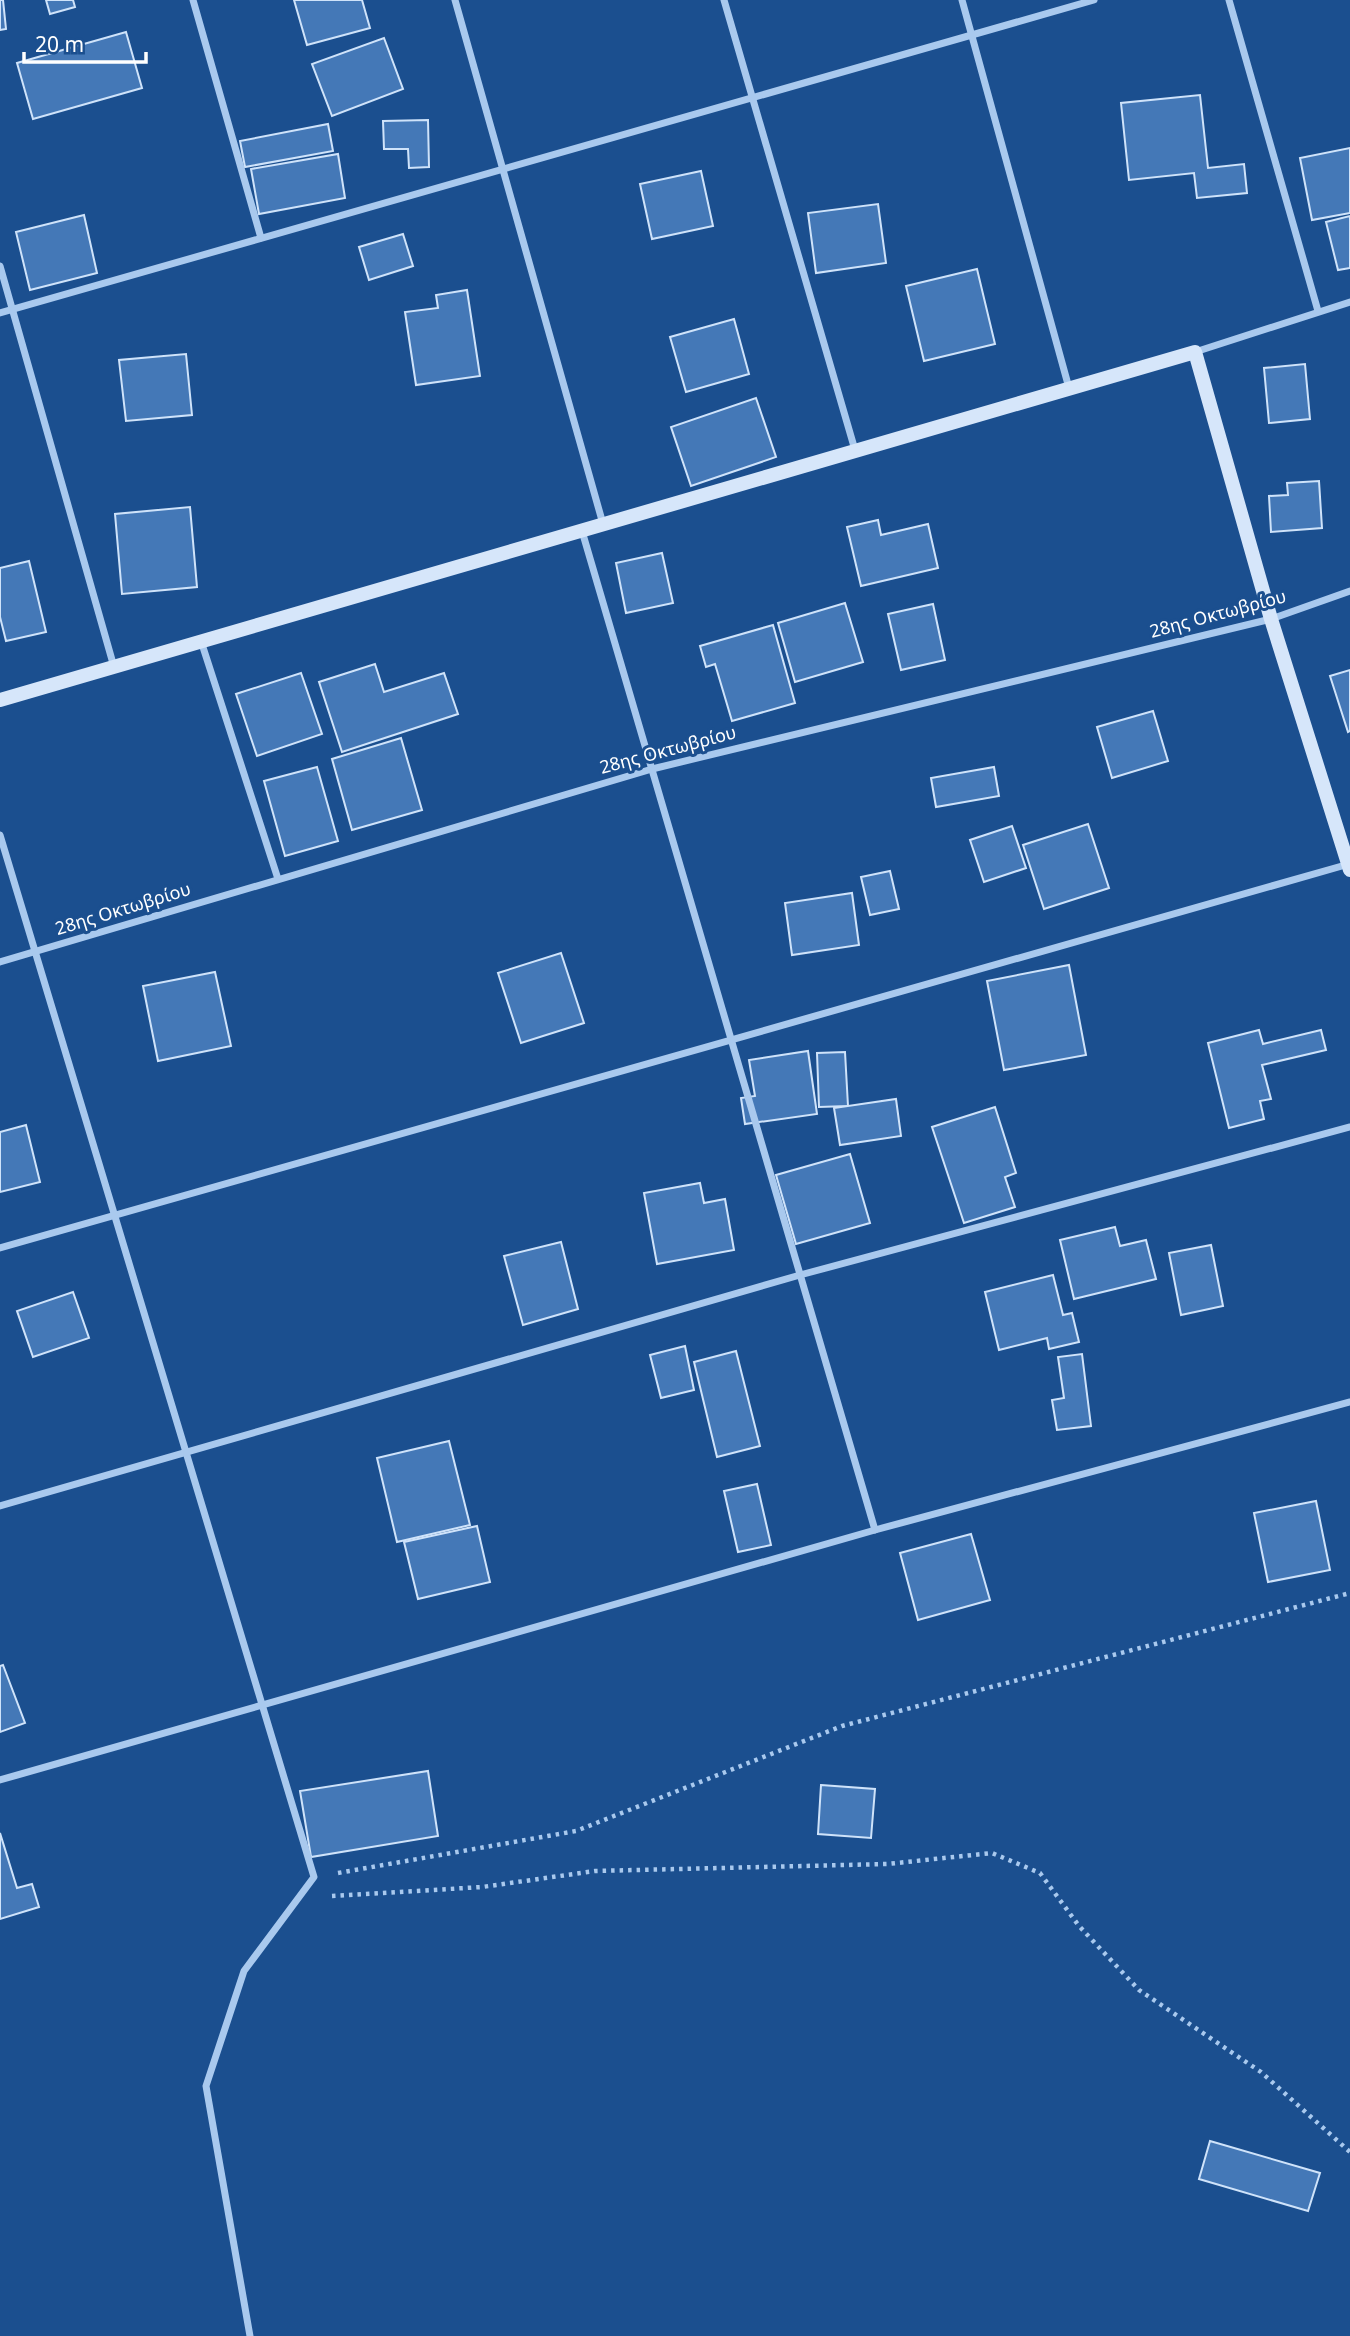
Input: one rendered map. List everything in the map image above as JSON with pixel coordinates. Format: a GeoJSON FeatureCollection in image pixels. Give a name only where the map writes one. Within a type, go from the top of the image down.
{"type":"FeatureCollection","features":[{"type":"Feature","properties":{"kind":"street"},"geometry":{"type":"LineString","coordinates":[[193,0],[261,238]]}},
{"type":"Feature","properties":{"kind":"street"},"geometry":{"type":"LineString","coordinates":[[455,0],[603,524]]}},
{"type":"Feature","properties":{"kind":"street"},"geometry":{"type":"LineString","coordinates":[[724,0],[856,451]]}},
{"type":"Feature","properties":{"kind":"street"},"geometry":{"type":"LineString","coordinates":[[962,0],[1070,389]]}},
{"type":"Feature","properties":{"kind":"street"},"geometry":{"type":"LineString","coordinates":[[0,313],[1094,0]]}},
{"type":"Feature","properties":{"kind":"street"},"geometry":{"type":"LineString","coordinates":[[1229,0],[1318,310]]}},
{"type":"Feature","properties":{"kind":"street"},"geometry":{"type":"LineString","coordinates":[[0,266],[114,667]]}},
{"type":"Feature","properties":{"kind":"street"},"geometry":{"type":"LineString","coordinates":[[0,700],[1070,389],[1350,302]]}},
{"type":"Feature","properties":{"kind":"street"},"geometry":{"type":"LineString","coordinates":[[0,1248],[1349,866],[1271,619],[1195,352]]}},
{"type":"Feature","properties":{"kind":"street"},"geometry":{"type":"LineString","coordinates":[[582,531],[875,1530]]}},
{"type":"Feature","properties":{"kind":"street","name":"28ης Οκτωβρίου"},"geometry":{"type":"LineString","coordinates":[[0,962],[652,769],[1271,619],[1350,591]]}},
{"type":"Feature","properties":{"kind":"street"},"geometry":{"type":"LineString","coordinates":[[201,641],[278,880]]}},
{"type":"Feature","properties":{"kind":"street"},"geometry":{"type":"LineString","coordinates":[[0,835],[314,1877],[244,1971],[206,2086],[250,2336]]}},
{"type":"Feature","properties":{"kind":"street"},"geometry":{"type":"LineString","coordinates":[[0,1506],[800,1275],[1350,1127]]}},
{"type":"Feature","properties":{"kind":"street"},"geometry":{"type":"LineString","coordinates":[[0,1780],[875,1530],[1350,1402]]}},
{"type":"Feature","properties":{"kind":"path"},"geometry":{"type":"LineString","coordinates":[[1350,1593],[842,1726],[576,1831],[314,1877],[319,1897],[482,1886],[595,1871],[887,1864],[992,1853],[1040,1873],[1079,1926],[1139,1990],[1261,2072],[1350,2152]]}},
{"type":"Feature","properties":{"kind":"building"},"geometry":{"type":"Polygon","coordinates":[[[0,0],[3,0],[6,29],[0,30],[0,0]]]}},
{"type":"Feature","properties":{"kind":"building"},"geometry":{"type":"Polygon","coordinates":[[[46,0],[73,0],[75,7],[50,14],[46,0]]]}},
{"type":"Feature","properties":{"kind":"building"},"geometry":{"type":"Polygon","coordinates":[[[294,0],[362,0],[370,28],[307,45],[294,0]]]}},
{"type":"Feature","properties":{"kind":"building"},"geometry":{"type":"Polygon","coordinates":[[[126,32],[142,88],[33,119],[17,63],[126,32]]]}},
{"type":"Feature","properties":{"kind":"building"},"geometry":{"type":"Polygon","coordinates":[[[384,38],[403,89],[332,116],[312,64],[384,38]]]}},
{"type":"Feature","properties":{"kind":"building"},"geometry":{"type":"Polygon","coordinates":[[[1200,95],[1208,168],[1244,164],[1247,193],[1197,198],[1194,173],[1129,180],[1121,103],[1200,95]]]}},
{"type":"Feature","properties":{"kind":"building"},"geometry":{"type":"Polygon","coordinates":[[[428,120],[429,167],[409,168],[408,149],[384,149],[383,121],[428,120]]]}},
{"type":"Feature","properties":{"kind":"building"},"geometry":{"type":"Polygon","coordinates":[[[328,124],[333,151],[245,167],[240,141],[328,124]]]}},
{"type":"Feature","properties":{"kind":"building"},"geometry":{"type":"Polygon","coordinates":[[[1350,148],[1350,213],[1312,220],[1300,158],[1350,148]]]}},
{"type":"Feature","properties":{"kind":"building"},"geometry":{"type":"Polygon","coordinates":[[[338,154],[345,198],[259,214],[251,169],[338,154]]]}},
{"type":"Feature","properties":{"kind":"building"},"geometry":{"type":"Polygon","coordinates":[[[701,171],[713,226],[652,239],[640,184],[701,171]]]}},
{"type":"Feature","properties":{"kind":"building"},"geometry":{"type":"Polygon","coordinates":[[[878,204],[886,263],[816,273],[808,213],[878,204]]]}},
{"type":"Feature","properties":{"kind":"building"},"geometry":{"type":"Polygon","coordinates":[[[84,215],[97,273],[30,290],[16,232],[84,215]]]}},
{"type":"Feature","properties":{"kind":"building"},"geometry":{"type":"Polygon","coordinates":[[[1350,216],[1350,268],[1338,270],[1326,222],[1350,216]]]}},
{"type":"Feature","properties":{"kind":"building"},"geometry":{"type":"Polygon","coordinates":[[[403,234],[413,266],[369,280],[359,247],[403,234]]]}},
{"type":"Feature","properties":{"kind":"building"},"geometry":{"type":"Polygon","coordinates":[[[977,269],[995,344],[924,361],[906,286],[977,269]]]}},
{"type":"Feature","properties":{"kind":"building"},"geometry":{"type":"Polygon","coordinates":[[[467,290],[480,376],[416,385],[405,312],[438,308],[436,295],[467,290]]]}},
{"type":"Feature","properties":{"kind":"building"},"geometry":{"type":"Polygon","coordinates":[[[734,319],[749,374],[686,392],[670,337],[734,319]]]}},
{"type":"Feature","properties":{"kind":"building"},"geometry":{"type":"Polygon","coordinates":[[[186,354],[192,415],[126,421],[119,360],[186,354]]]}},
{"type":"Feature","properties":{"kind":"building"},"geometry":{"type":"Polygon","coordinates":[[[1305,364],[1310,419],[1269,423],[1264,368],[1305,364]]]}},
{"type":"Feature","properties":{"kind":"building"},"geometry":{"type":"Polygon","coordinates":[[[756,398],[776,457],[691,486],[671,427],[756,398]]]}},
{"type":"Feature","properties":{"kind":"building"},"geometry":{"type":"Polygon","coordinates":[[[1319,481],[1322,528],[1271,532],[1269,496],[1288,495],[1287,483],[1319,481]]]}},
{"type":"Feature","properties":{"kind":"building"},"geometry":{"type":"Polygon","coordinates":[[[190,507],[197,587],[122,594],[115,514],[190,507]]]}},
{"type":"Feature","properties":{"kind":"building"},"geometry":{"type":"Polygon","coordinates":[[[878,520],[881,535],[928,524],[938,568],[861,586],[847,527],[878,520]]]}},
{"type":"Feature","properties":{"kind":"building"},"geometry":{"type":"Polygon","coordinates":[[[662,553],[673,603],[626,613],[616,563],[662,553]]]}},
{"type":"Feature","properties":{"kind":"building"},"geometry":{"type":"Polygon","coordinates":[[[29,561],[46,632],[6,641],[0,617],[0,568],[29,561]]]}},
{"type":"Feature","properties":{"kind":"building"},"geometry":{"type":"Polygon","coordinates":[[[845,603],[863,662],[795,682],[778,623],[845,603]]]}},
{"type":"Feature","properties":{"kind":"building"},"geometry":{"type":"Polygon","coordinates":[[[933,604],[945,660],[901,670],[888,614],[933,604]]]}},
{"type":"Feature","properties":{"kind":"building"},"geometry":{"type":"Polygon","coordinates":[[[773,625],[795,703],[732,721],[715,664],[706,667],[700,646],[773,625]]]}},
{"type":"Feature","properties":{"kind":"building"},"geometry":{"type":"Polygon","coordinates":[[[375,664],[384,692],[444,673],[458,714],[342,752],[319,682],[375,664]]]}},
{"type":"Feature","properties":{"kind":"building"},"geometry":{"type":"Polygon","coordinates":[[[1350,670],[1350,731],[1348,732],[1330,676],[1350,670]]]}},
{"type":"Feature","properties":{"kind":"building"},"geometry":{"type":"Polygon","coordinates":[[[301,673],[322,734],[257,756],[236,694],[301,673]]]}},
{"type":"Feature","properties":{"kind":"building"},"geometry":{"type":"Polygon","coordinates":[[[1153,711],[1168,761],[1112,778],[1097,727],[1153,711]]]}},
{"type":"Feature","properties":{"kind":"building"},"geometry":{"type":"Polygon","coordinates":[[[401,738],[422,810],[352,830],[332,759],[401,738]]]}},
{"type":"Feature","properties":{"kind":"building"},"geometry":{"type":"Polygon","coordinates":[[[317,767],[338,841],[285,856],[264,781],[317,767]]]}},
{"type":"Feature","properties":{"kind":"building"},"geometry":{"type":"Polygon","coordinates":[[[994,767],[999,796],[936,807],[931,778],[994,767]]]}},
{"type":"Feature","properties":{"kind":"building"},"geometry":{"type":"Polygon","coordinates":[[[1088,824],[1109,888],[1044,909],[1023,845],[1088,824]]]}},
{"type":"Feature","properties":{"kind":"building"},"geometry":{"type":"Polygon","coordinates":[[[1012,826],[1026,868],[984,882],[970,840],[1012,826]]]}},
{"type":"Feature","properties":{"kind":"building"},"geometry":{"type":"Polygon","coordinates":[[[890,871],[899,909],[870,915],[861,877],[890,871]]]}},
{"type":"Feature","properties":{"kind":"building"},"geometry":{"type":"Polygon","coordinates":[[[852,893],[859,945],[792,955],[785,903],[852,893]]]}},
{"type":"Feature","properties":{"kind":"building"},"geometry":{"type":"Polygon","coordinates":[[[561,953],[584,1023],[521,1043],[498,973],[561,953]]]}},
{"type":"Feature","properties":{"kind":"building"},"geometry":{"type":"Polygon","coordinates":[[[1069,965],[1086,1055],[1004,1070],[987,981],[1069,965]]]}},
{"type":"Feature","properties":{"kind":"building"},"geometry":{"type":"Polygon","coordinates":[[[215,972],[231,1046],[158,1061],[143,986],[215,972]]]}},
{"type":"Feature","properties":{"kind":"building"},"geometry":{"type":"Polygon","coordinates":[[[1259,1030],[1263,1044],[1321,1030],[1326,1050],[1262,1065],[1271,1099],[1260,1101],[1264,1119],[1229,1128],[1208,1043],[1259,1030]]]}},
{"type":"Feature","properties":{"kind":"building"},"geometry":{"type":"Polygon","coordinates":[[[808,1051],[817,1114],[745,1124],[741,1098],[755,1096],[749,1060],[808,1051]]]}},
{"type":"Feature","properties":{"kind":"building"},"geometry":{"type":"Polygon","coordinates":[[[845,1052],[848,1106],[819,1107],[817,1053],[845,1052]]]}},
{"type":"Feature","properties":{"kind":"building"},"geometry":{"type":"Polygon","coordinates":[[[896,1099],[901,1136],[840,1145],[834,1108],[896,1099]]]}},
{"type":"Feature","properties":{"kind":"building"},"geometry":{"type":"Polygon","coordinates":[[[995,1107],[1016,1173],[1005,1177],[1015,1207],[964,1223],[932,1127],[995,1107]]]}},
{"type":"Feature","properties":{"kind":"building"},"geometry":{"type":"Polygon","coordinates":[[[26,1125],[40,1182],[0,1192],[0,1132],[26,1125]]]}},
{"type":"Feature","properties":{"kind":"building"},"geometry":{"type":"Polygon","coordinates":[[[850,1154],[870,1223],[796,1244],[776,1175],[850,1154]]]}},
{"type":"Feature","properties":{"kind":"building"},"geometry":{"type":"Polygon","coordinates":[[[700,1183],[704,1203],[725,1199],[734,1250],[657,1264],[644,1193],[700,1183]]]}},
{"type":"Feature","properties":{"kind":"building"},"geometry":{"type":"Polygon","coordinates":[[[1115,1227],[1120,1246],[1146,1240],[1156,1279],[1074,1299],[1060,1240],[1115,1227]]]}},
{"type":"Feature","properties":{"kind":"building"},"geometry":{"type":"Polygon","coordinates":[[[561,1242],[578,1309],[523,1325],[504,1256],[561,1242]]]}},
{"type":"Feature","properties":{"kind":"building"},"geometry":{"type":"Polygon","coordinates":[[[1211,1245],[1223,1306],[1181,1315],[1169,1253],[1211,1245]]]}},
{"type":"Feature","properties":{"kind":"building"},"geometry":{"type":"Polygon","coordinates":[[[1053,1275],[1063,1315],[1072,1313],[1079,1342],[1049,1349],[1047,1338],[999,1350],[985,1292],[1053,1275]]]}},
{"type":"Feature","properties":{"kind":"building"},"geometry":{"type":"Polygon","coordinates":[[[73,1292],[89,1338],[33,1357],[17,1311],[73,1292]]]}},
{"type":"Feature","properties":{"kind":"building"},"geometry":{"type":"Polygon","coordinates":[[[685,1346],[694,1390],[661,1398],[650,1355],[685,1346]]]}},
{"type":"Feature","properties":{"kind":"building"},"geometry":{"type":"Polygon","coordinates":[[[736,1351],[760,1446],[717,1457],[694,1362],[736,1351]]]}},
{"type":"Feature","properties":{"kind":"building"},"geometry":{"type":"Polygon","coordinates":[[[1082,1354],[1091,1426],[1057,1430],[1052,1400],[1064,1398],[1058,1357],[1082,1354]]]}},
{"type":"Feature","properties":{"kind":"building"},"geometry":{"type":"Polygon","coordinates":[[[449,1441],[470,1525],[397,1542],[377,1458],[449,1441]]]}},
{"type":"Feature","properties":{"kind":"building"},"geometry":{"type":"Polygon","coordinates":[[[757,1484],[771,1545],[738,1552],[724,1491],[757,1484]]]}},
{"type":"Feature","properties":{"kind":"building"},"geometry":{"type":"Polygon","coordinates":[[[1316,1501],[1330,1570],[1268,1582],[1254,1513],[1316,1501]]]}},
{"type":"Feature","properties":{"kind":"building"},"geometry":{"type":"Polygon","coordinates":[[[477,1526],[490,1582],[418,1599],[404,1542],[477,1526]]]}},
{"type":"Feature","properties":{"kind":"building"},"geometry":{"type":"Polygon","coordinates":[[[971,1534],[990,1600],[918,1620],[900,1553],[971,1534]]]}},
{"type":"Feature","properties":{"kind":"building"},"geometry":{"type":"Polygon","coordinates":[[[3,1665],[25,1723],[0,1732],[0,1666],[3,1665]]]}},
{"type":"Feature","properties":{"kind":"building"},"geometry":{"type":"Polygon","coordinates":[[[428,1771],[438,1836],[311,1857],[300,1791],[428,1771]]]}},
{"type":"Feature","properties":{"kind":"building"},"geometry":{"type":"Polygon","coordinates":[[[821,1785],[875,1789],[871,1838],[818,1834],[821,1785]]]}},
{"type":"Feature","properties":{"kind":"building"},"geometry":{"type":"Polygon","coordinates":[[[0,1833],[17,1888],[32,1884],[39,1907],[0,1919],[0,1833]]]}},
{"type":"Feature","properties":{"kind":"building"},"geometry":{"type":"Polygon","coordinates":[[[1210,2141],[1320,2173],[1308,2211],[1199,2179],[1210,2141]]]}}]}
